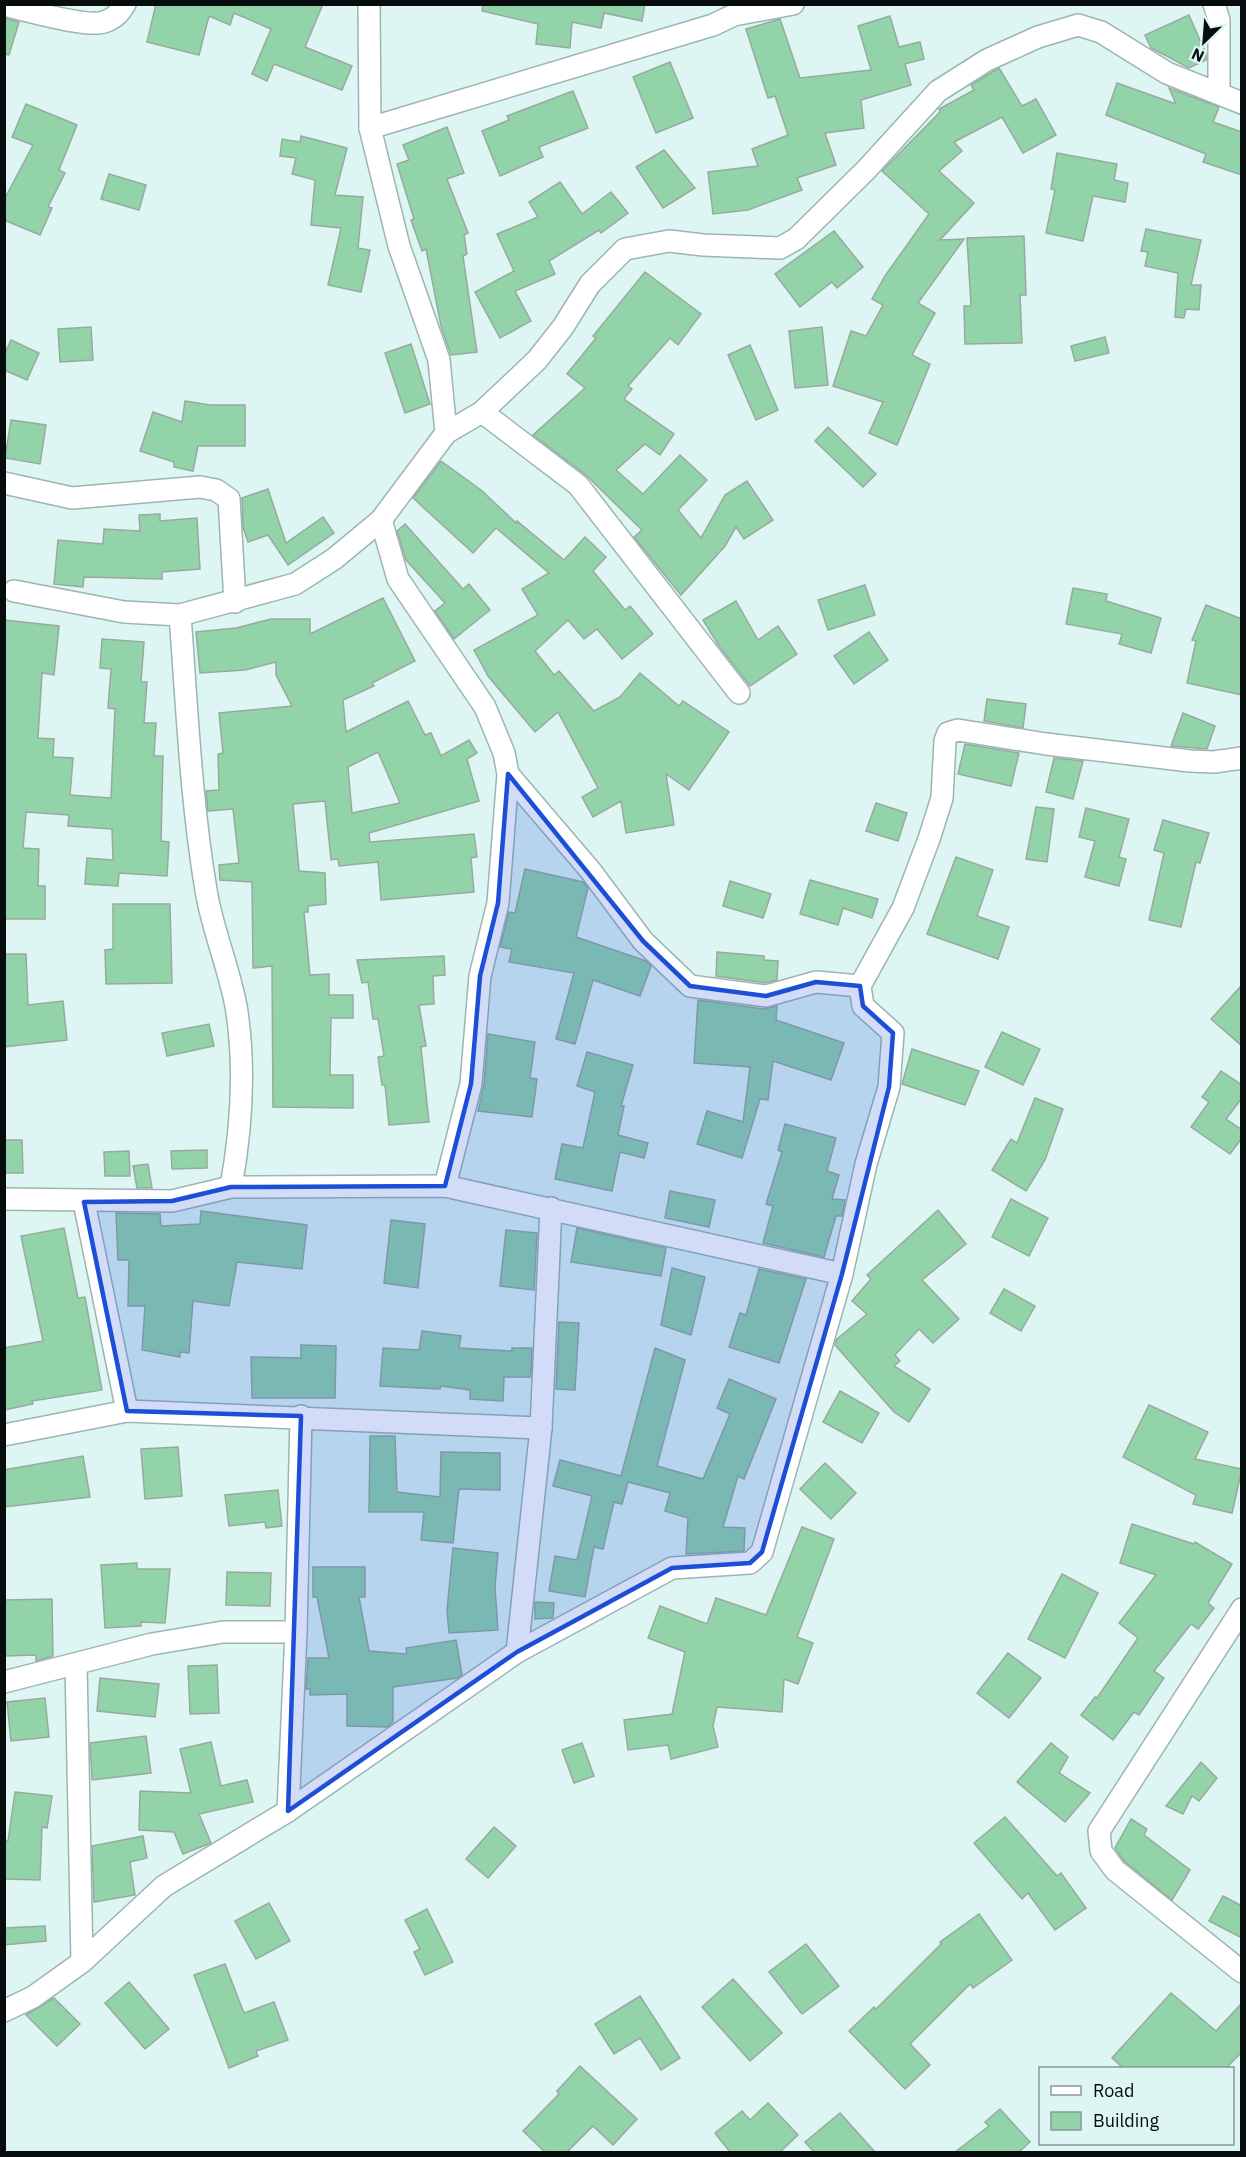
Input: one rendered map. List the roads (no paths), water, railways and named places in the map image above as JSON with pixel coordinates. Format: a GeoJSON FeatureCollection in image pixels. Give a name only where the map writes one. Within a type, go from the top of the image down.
{"type":"FeatureCollection","features":[{"type":"Feature","properties":{"kind":"street"},"geometry":{"type":"LineString","coordinates":[[4,5],[87,23],[102,23],[119,15],[125,4]]}},
{"type":"Feature","properties":{"kind":"street"},"geometry":{"type":"LineString","coordinates":[[369,4],[370,128],[399,246],[439,360],[446,433]]}},
{"type":"Feature","properties":{"kind":"street"},"geometry":{"type":"LineString","coordinates":[[370,128],[713,25],[734,15],[792,4]]}},
{"type":"Feature","properties":{"kind":"street"},"geometry":{"type":"LineString","coordinates":[[1214,4],[1219,20],[1219,93]]}},
{"type":"Feature","properties":{"kind":"street"},"geometry":{"type":"LineString","coordinates":[[14,591],[124,612],[180,615],[295,584],[334,559],[381,520],[446,433],[482,412],[537,360],[563,327],[590,285],[625,249],[669,242],[703,246],[780,248],[796,239],[866,170],[938,91],[987,60],[1038,37],[1078,25],[1101,32],[1167,73],[1242,103]]}},
{"type":"Feature","properties":{"kind":"street"},"geometry":{"type":"LineString","coordinates":[[482,412],[578,485],[739,693]]}},
{"type":"Feature","properties":{"kind":"street"},"geometry":{"type":"LineString","coordinates":[[4,483],[72,498],[200,487],[216,490],[229,499],[235,602]]}},
{"type":"Feature","properties":{"kind":"street"},"geometry":{"type":"LineString","coordinates":[[381,520],[398,579],[485,707],[504,753],[508,774],[498,903],[480,976],[471,1084],[445,1186]]}},
{"type":"Feature","properties":{"kind":"street"},"geometry":{"type":"LineString","coordinates":[[180,615],[192,766],[207,896],[236,1005],[243,1073],[240,1139],[231,1187]]}},
{"type":"Feature","properties":{"kind":"street"},"geometry":{"type":"LineString","coordinates":[[4,2011],[33,1997],[82,1962],[164,1886],[288,1811],[517,1652],[672,1568],[750,1563],[762,1552],[842,1274],[866,1164],[889,1087],[893,1033],[863,1006],[860,986],[903,908],[929,839],[942,798],[945,741],[948,733],[958,730],[1058,746],[1190,761],[1214,762],[1242,758]]}},
{"type":"Feature","properties":{"kind":"street"},"geometry":{"type":"LineString","coordinates":[[508,774],[590,870],[643,941],[690,986],[766,996],[816,982],[860,986]]}},
{"type":"Feature","properties":{"kind":"street"},"geometry":{"type":"LineString","coordinates":[[4,1199],[84,1202],[172,1201],[231,1187],[445,1186],[842,1274]]}},
{"type":"Feature","properties":{"kind":"street"},"geometry":{"type":"LineString","coordinates":[[84,1202],[127,1411]]}},
{"type":"Feature","properties":{"kind":"street"},"geometry":{"type":"LineString","coordinates":[[517,1652],[541,1428],[551,1208]]}},
{"type":"Feature","properties":{"kind":"street"},"geometry":{"type":"LineString","coordinates":[[4,1435],[127,1411],[301,1416],[541,1428]]}},
{"type":"Feature","properties":{"kind":"street"},"geometry":{"type":"LineString","coordinates":[[288,1811],[296,1632],[301,1416]]}},
{"type":"Feature","properties":{"kind":"street"},"geometry":{"type":"LineString","coordinates":[[1242,1609],[1099,1831],[1101,1851],[1115,1870],[1242,1972]]}},
{"type":"Feature","properties":{"kind":"street"},"geometry":{"type":"LineString","coordinates":[[4,1682],[152,1644],[223,1632],[296,1632]]}},
{"type":"Feature","properties":{"kind":"street"},"geometry":{"type":"LineString","coordinates":[[76,1665],[82,1962]]}}]}
